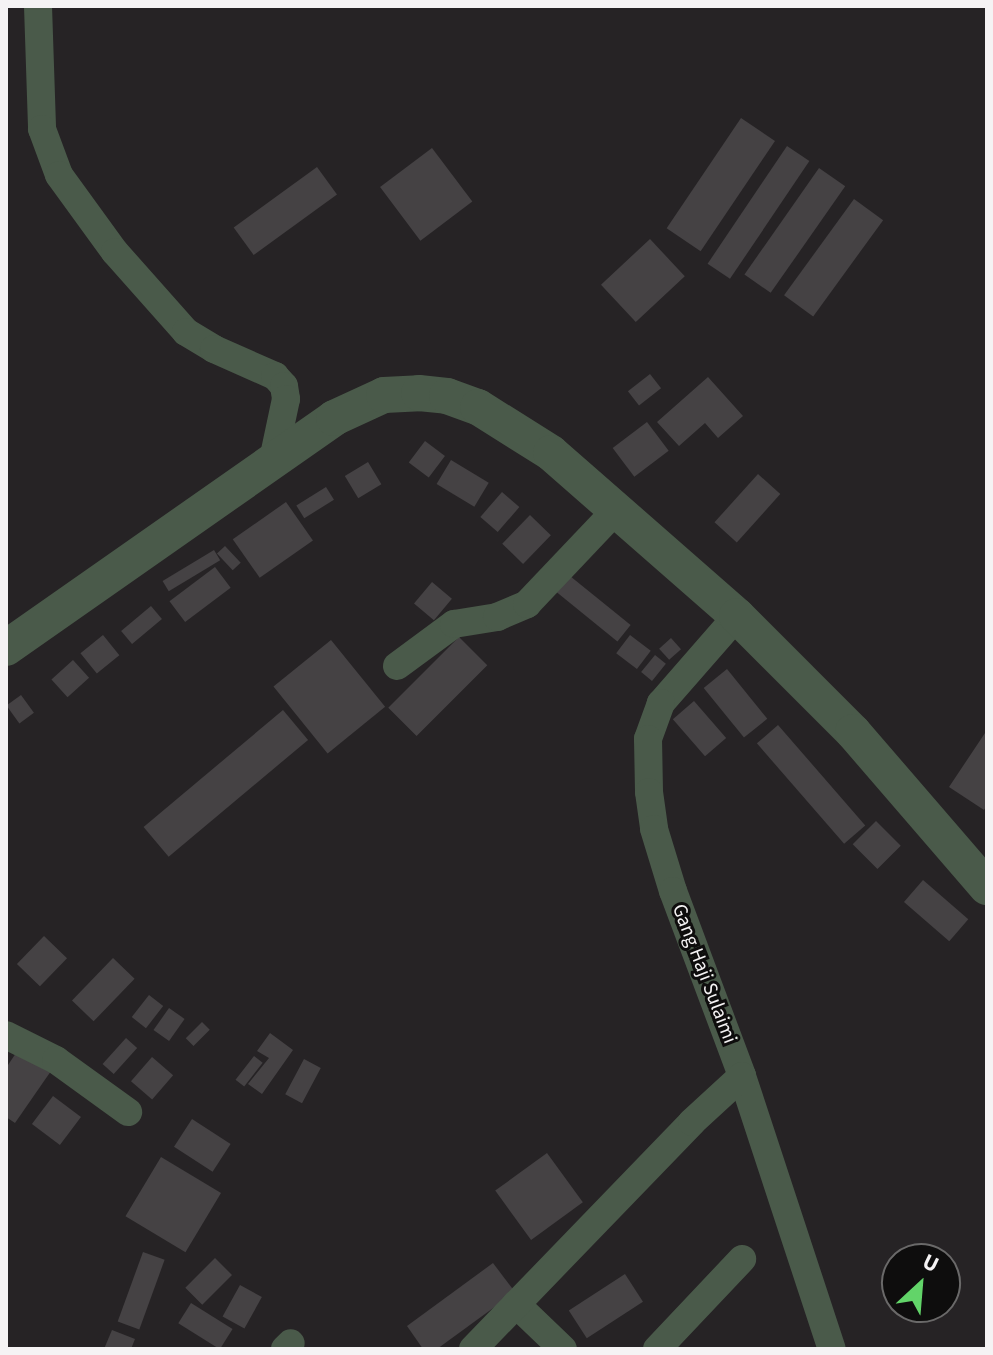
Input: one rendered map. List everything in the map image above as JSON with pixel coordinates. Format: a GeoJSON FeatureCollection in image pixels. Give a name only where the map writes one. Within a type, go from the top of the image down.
{"type":"FeatureCollection","features":[{"type":"Feature","properties":{"kind":"street"},"geometry":{"type":"LineString","coordinates":[[38,6],[42,129],[59,175],[115,252],[186,332],[214,349],[275,376],[284,386],[286,399],[273,460]]}},
{"type":"Feature","properties":{"kind":"street"},"geometry":{"type":"LineString","coordinates":[[6,648],[334,418],[384,395],[419,393],[447,396],[478,407],[513,426],[617,509],[737,616],[844,722],[987,887]]}},
{"type":"Feature","properties":{"kind":"street"},"geometry":{"type":"LineString","coordinates":[[397,666],[454,624],[497,617],[527,604],[617,509]]}},
{"type":"Feature","properties":{"kind":"street","name":"Gang Haji Sulaimi"},"geometry":{"type":"LineString","coordinates":[[737,616],[661,703],[648,739],[654,829],[673,891],[742,1076],[832,1349]]}},
{"type":"Feature","properties":{"kind":"street"},"geometry":{"type":"LineString","coordinates":[[6,1035],[56,1060],[128,1112]]}},
{"type":"Feature","properties":{"kind":"street"},"geometry":{"type":"LineString","coordinates":[[473,1349],[692,1122],[742,1076]]}},
{"type":"Feature","properties":{"kind":"street"},"geometry":{"type":"LineString","coordinates":[[657,1349],[742,1259]]}},
{"type":"Feature","properties":{"kind":"street"},"geometry":{"type":"LineString","coordinates":[[516,1304],[563,1349]]}},
{"type":"Feature","properties":{"kind":"building"},"geometry":{"type":"Polygon","coordinates":[[[741,118],[775,141],[701,251],[667,228],[741,118]]]}},
{"type":"Feature","properties":{"kind":"building"},"geometry":{"type":"Polygon","coordinates":[[[787,146],[809,161],[730,279],[708,264],[787,146]]]}},
{"type":"Feature","properties":{"kind":"building"},"geometry":{"type":"Polygon","coordinates":[[[432,148],[472,202],[420,241],[380,187],[432,148]]]}},
{"type":"Feature","properties":{"kind":"building"},"geometry":{"type":"Polygon","coordinates":[[[317,167],[337,195],[254,255],[234,228],[317,167]]]}},
{"type":"Feature","properties":{"kind":"building"},"geometry":{"type":"Polygon","coordinates":[[[819,168],[845,186],[771,293],[744,274],[819,168]]]}},
{"type":"Feature","properties":{"kind":"building"},"geometry":{"type":"Polygon","coordinates":[[[854,199],[883,220],[813,316],[784,295],[854,199]]]}},
{"type":"Feature","properties":{"kind":"building"},"geometry":{"type":"Polygon","coordinates":[[[650,239],[685,276],[636,322],[601,285],[650,239]]]}},
{"type":"Feature","properties":{"kind":"building"},"geometry":{"type":"Polygon","coordinates":[[[650,374],[661,388],[639,405],[628,391],[650,374]]]}},
{"type":"Feature","properties":{"kind":"building"},"geometry":{"type":"Polygon","coordinates":[[[708,377],[743,416],[718,438],[705,423],[679,446],[657,422],[708,377]]]}},
{"type":"Feature","properties":{"kind":"building"},"geometry":{"type":"Polygon","coordinates":[[[647,422],[669,451],[634,477],[613,448],[647,422]]]}},
{"type":"Feature","properties":{"kind":"building"},"geometry":{"type":"Polygon","coordinates":[[[425,441],[445,456],[429,478],[409,463],[425,441]]]}},
{"type":"Feature","properties":{"kind":"building"},"geometry":{"type":"Polygon","coordinates":[[[451,460],[489,483],[474,507],[437,484],[451,460]]]}},
{"type":"Feature","properties":{"kind":"building"},"geometry":{"type":"Polygon","coordinates":[[[368,462],[381,484],[358,498],[345,476],[368,462]]]}},
{"type":"Feature","properties":{"kind":"building"},"geometry":{"type":"Polygon","coordinates":[[[758,474],[780,494],[737,542],[715,522],[758,474]]]}},
{"type":"Feature","properties":{"kind":"building"},"geometry":{"type":"Polygon","coordinates":[[[326,487],[334,500],[304,518],[296,506],[326,487]]]}},
{"type":"Feature","properties":{"kind":"building"},"geometry":{"type":"Polygon","coordinates":[[[502,492],[519,507],[498,532],[480,517],[502,492]]]}},
{"type":"Feature","properties":{"kind":"building"},"geometry":{"type":"Polygon","coordinates":[[[286,502],[313,541],[260,578],[233,539],[286,502]]]}},
{"type":"Feature","properties":{"kind":"building"},"geometry":{"type":"Polygon","coordinates":[[[530,515],[551,535],[523,564],[502,544],[530,515]]]}},
{"type":"Feature","properties":{"kind":"building"},"geometry":{"type":"Polygon","coordinates":[[[225,546],[241,563],[233,570],[217,554],[225,546]]]}},
{"type":"Feature","properties":{"kind":"building"},"geometry":{"type":"Polygon","coordinates":[[[214,550],[220,560],[169,591],[163,581],[214,550]]]}},
{"type":"Feature","properties":{"kind":"building"},"geometry":{"type":"Polygon","coordinates":[[[215,567],[231,588],[185,622],[169,601],[215,567]]]}},
{"type":"Feature","properties":{"kind":"building"},"geometry":{"type":"Polygon","coordinates":[[[570,576],[631,625],[617,641],[557,592],[570,576]]]}},
{"type":"Feature","properties":{"kind":"building"},"geometry":{"type":"Polygon","coordinates":[[[432,582],[452,599],[434,620],[414,603],[432,582]]]}},
{"type":"Feature","properties":{"kind":"building"},"geometry":{"type":"Polygon","coordinates":[[[151,606],[162,619],[132,644],[121,631],[151,606]]]}},
{"type":"Feature","properties":{"kind":"building"},"geometry":{"type":"Polygon","coordinates":[[[103,635],[119,655],[97,673],[80,653],[103,635]]]}},
{"type":"Feature","properties":{"kind":"building"},"geometry":{"type":"Polygon","coordinates":[[[630,635],[651,651],[637,669],[616,653],[630,635]]]}},
{"type":"Feature","properties":{"kind":"building"},"geometry":{"type":"Polygon","coordinates":[[[459,637],[487,665],[417,736],[388,708],[459,637]]]}},
{"type":"Feature","properties":{"kind":"building"},"geometry":{"type":"Polygon","coordinates":[[[671,638],[681,649],[669,660],[659,649],[671,638]]]}},
{"type":"Feature","properties":{"kind":"building"},"geometry":{"type":"Polygon","coordinates":[[[331,640],[385,707],[328,753],[273,687],[331,640]]]}},
{"type":"Feature","properties":{"kind":"building"},"geometry":{"type":"Polygon","coordinates":[[[655,655],[666,664],[652,681],[641,672],[655,655]]]}},
{"type":"Feature","properties":{"kind":"building"},"geometry":{"type":"Polygon","coordinates":[[[73,660],[89,678],[68,697],[51,679],[73,660]]]}},
{"type":"Feature","properties":{"kind":"building"},"geometry":{"type":"Polygon","coordinates":[[[727,669],[767,719],[744,738],[704,688],[727,669]]]}},
{"type":"Feature","properties":{"kind":"building"},"geometry":{"type":"Polygon","coordinates":[[[21,695],[34,713],[19,723],[6,706],[21,695]]]}},
{"type":"Feature","properties":{"kind":"building"},"geometry":{"type":"Polygon","coordinates":[[[694,701],[726,738],[705,756],[673,719],[694,701]]]}},
{"type":"Feature","properties":{"kind":"building"},"geometry":{"type":"Polygon","coordinates":[[[283,710],[308,740],[169,857],[144,827],[283,710]]]}},
{"type":"Feature","properties":{"kind":"building"},"geometry":{"type":"Polygon","coordinates":[[[778,725],[865,825],[844,844],[757,743],[778,725]]]}},
{"type":"Feature","properties":{"kind":"building"},"geometry":{"type":"Polygon","coordinates":[[[987,730],[987,805],[984,810],[949,787],[987,730]]]}},
{"type":"Feature","properties":{"kind":"building"},"geometry":{"type":"Polygon","coordinates":[[[876,821],[901,846],[877,869],[853,844],[876,821]]]}},
{"type":"Feature","properties":{"kind":"building"},"geometry":{"type":"Polygon","coordinates":[[[923,880],[968,919],[949,941],[904,902],[923,880]]]}},
{"type":"Feature","properties":{"kind":"building"},"geometry":{"type":"Polygon","coordinates":[[[44,936],[67,958],[40,986],[17,964],[44,936]]]}},
{"type":"Feature","properties":{"kind":"building"},"geometry":{"type":"Polygon","coordinates":[[[113,958],[135,979],[94,1021],[72,1000],[113,958]]]}},
{"type":"Feature","properties":{"kind":"building"},"geometry":{"type":"Polygon","coordinates":[[[149,995],[163,1006],[146,1028],[132,1017],[149,995]]]}},
{"type":"Feature","properties":{"kind":"building"},"geometry":{"type":"Polygon","coordinates":[[[169,1008],[185,1019],[169,1041],[154,1030],[169,1008]]]}},
{"type":"Feature","properties":{"kind":"building"},"geometry":{"type":"Polygon","coordinates":[[[202,1022],[210,1030],[194,1046],[186,1038],[202,1022]]]}},
{"type":"Feature","properties":{"kind":"building"},"geometry":{"type":"Polygon","coordinates":[[[270,1033],[293,1050],[262,1094],[248,1084],[269,1058],[257,1051],[270,1033]]]}},
{"type":"Feature","properties":{"kind":"building"},"geometry":{"type":"Polygon","coordinates":[[[126,1038],[137,1048],[114,1074],[103,1064],[126,1038]]]}},
{"type":"Feature","properties":{"kind":"building"},"geometry":{"type":"Polygon","coordinates":[[[18,1050],[51,1071],[15,1123],[6,1117],[6,1068],[18,1050]]]}},
{"type":"Feature","properties":{"kind":"building"},"geometry":{"type":"Polygon","coordinates":[[[254,1056],[263,1063],[244,1086],[236,1080],[254,1056]]]}},
{"type":"Feature","properties":{"kind":"building"},"geometry":{"type":"Polygon","coordinates":[[[152,1057],[173,1075],[152,1100],[131,1081],[152,1057]]]}},
{"type":"Feature","properties":{"kind":"building"},"geometry":{"type":"Polygon","coordinates":[[[304,1059],[321,1068],[302,1103],[285,1094],[304,1059]]]}},
{"type":"Feature","properties":{"kind":"building"},"geometry":{"type":"Polygon","coordinates":[[[53,1096],[81,1117],[60,1145],[32,1124],[53,1096]]]}},
{"type":"Feature","properties":{"kind":"building"},"geometry":{"type":"Polygon","coordinates":[[[192,1119],[231,1144],[213,1172],[174,1147],[192,1119]]]}},
{"type":"Feature","properties":{"kind":"building"},"geometry":{"type":"Polygon","coordinates":[[[547,1153],[583,1202],[531,1240],[495,1191],[547,1153]]]}},
{"type":"Feature","properties":{"kind":"building"},"geometry":{"type":"Polygon","coordinates":[[[161,1157],[221,1193],[185,1252],[125,1216],[161,1157]]]}},
{"type":"Feature","properties":{"kind":"building"},"geometry":{"type":"Polygon","coordinates":[[[143,1252],[165,1260],[139,1329],[118,1322],[143,1252]]]}},
{"type":"Feature","properties":{"kind":"building"},"geometry":{"type":"Polygon","coordinates":[[[215,1258],[232,1275],[202,1305],[185,1288],[215,1258]]]}},
{"type":"Feature","properties":{"kind":"building"},"geometry":{"type":"Polygon","coordinates":[[[493,1263],[515,1292],[437,1349],[423,1349],[407,1326],[493,1263]]]}},
{"type":"Feature","properties":{"kind":"building"},"geometry":{"type":"Polygon","coordinates":[[[625,1274],[643,1302],[587,1338],[569,1310],[625,1274]]]}},
{"type":"Feature","properties":{"kind":"building"},"geometry":{"type":"Polygon","coordinates":[[[240,1285],[262,1297],[244,1329],[223,1316],[240,1285]]]}},
{"type":"Feature","properties":{"kind":"building"},"geometry":{"type":"Polygon","coordinates":[[[191,1303],[233,1329],[219,1349],[178,1323],[191,1303]]]}},
{"type":"Feature","properties":{"kind":"building"},"geometry":{"type":"Polygon","coordinates":[[[112,1330],[135,1339],[131,1349],[104,1349],[112,1330]]]}}]}
